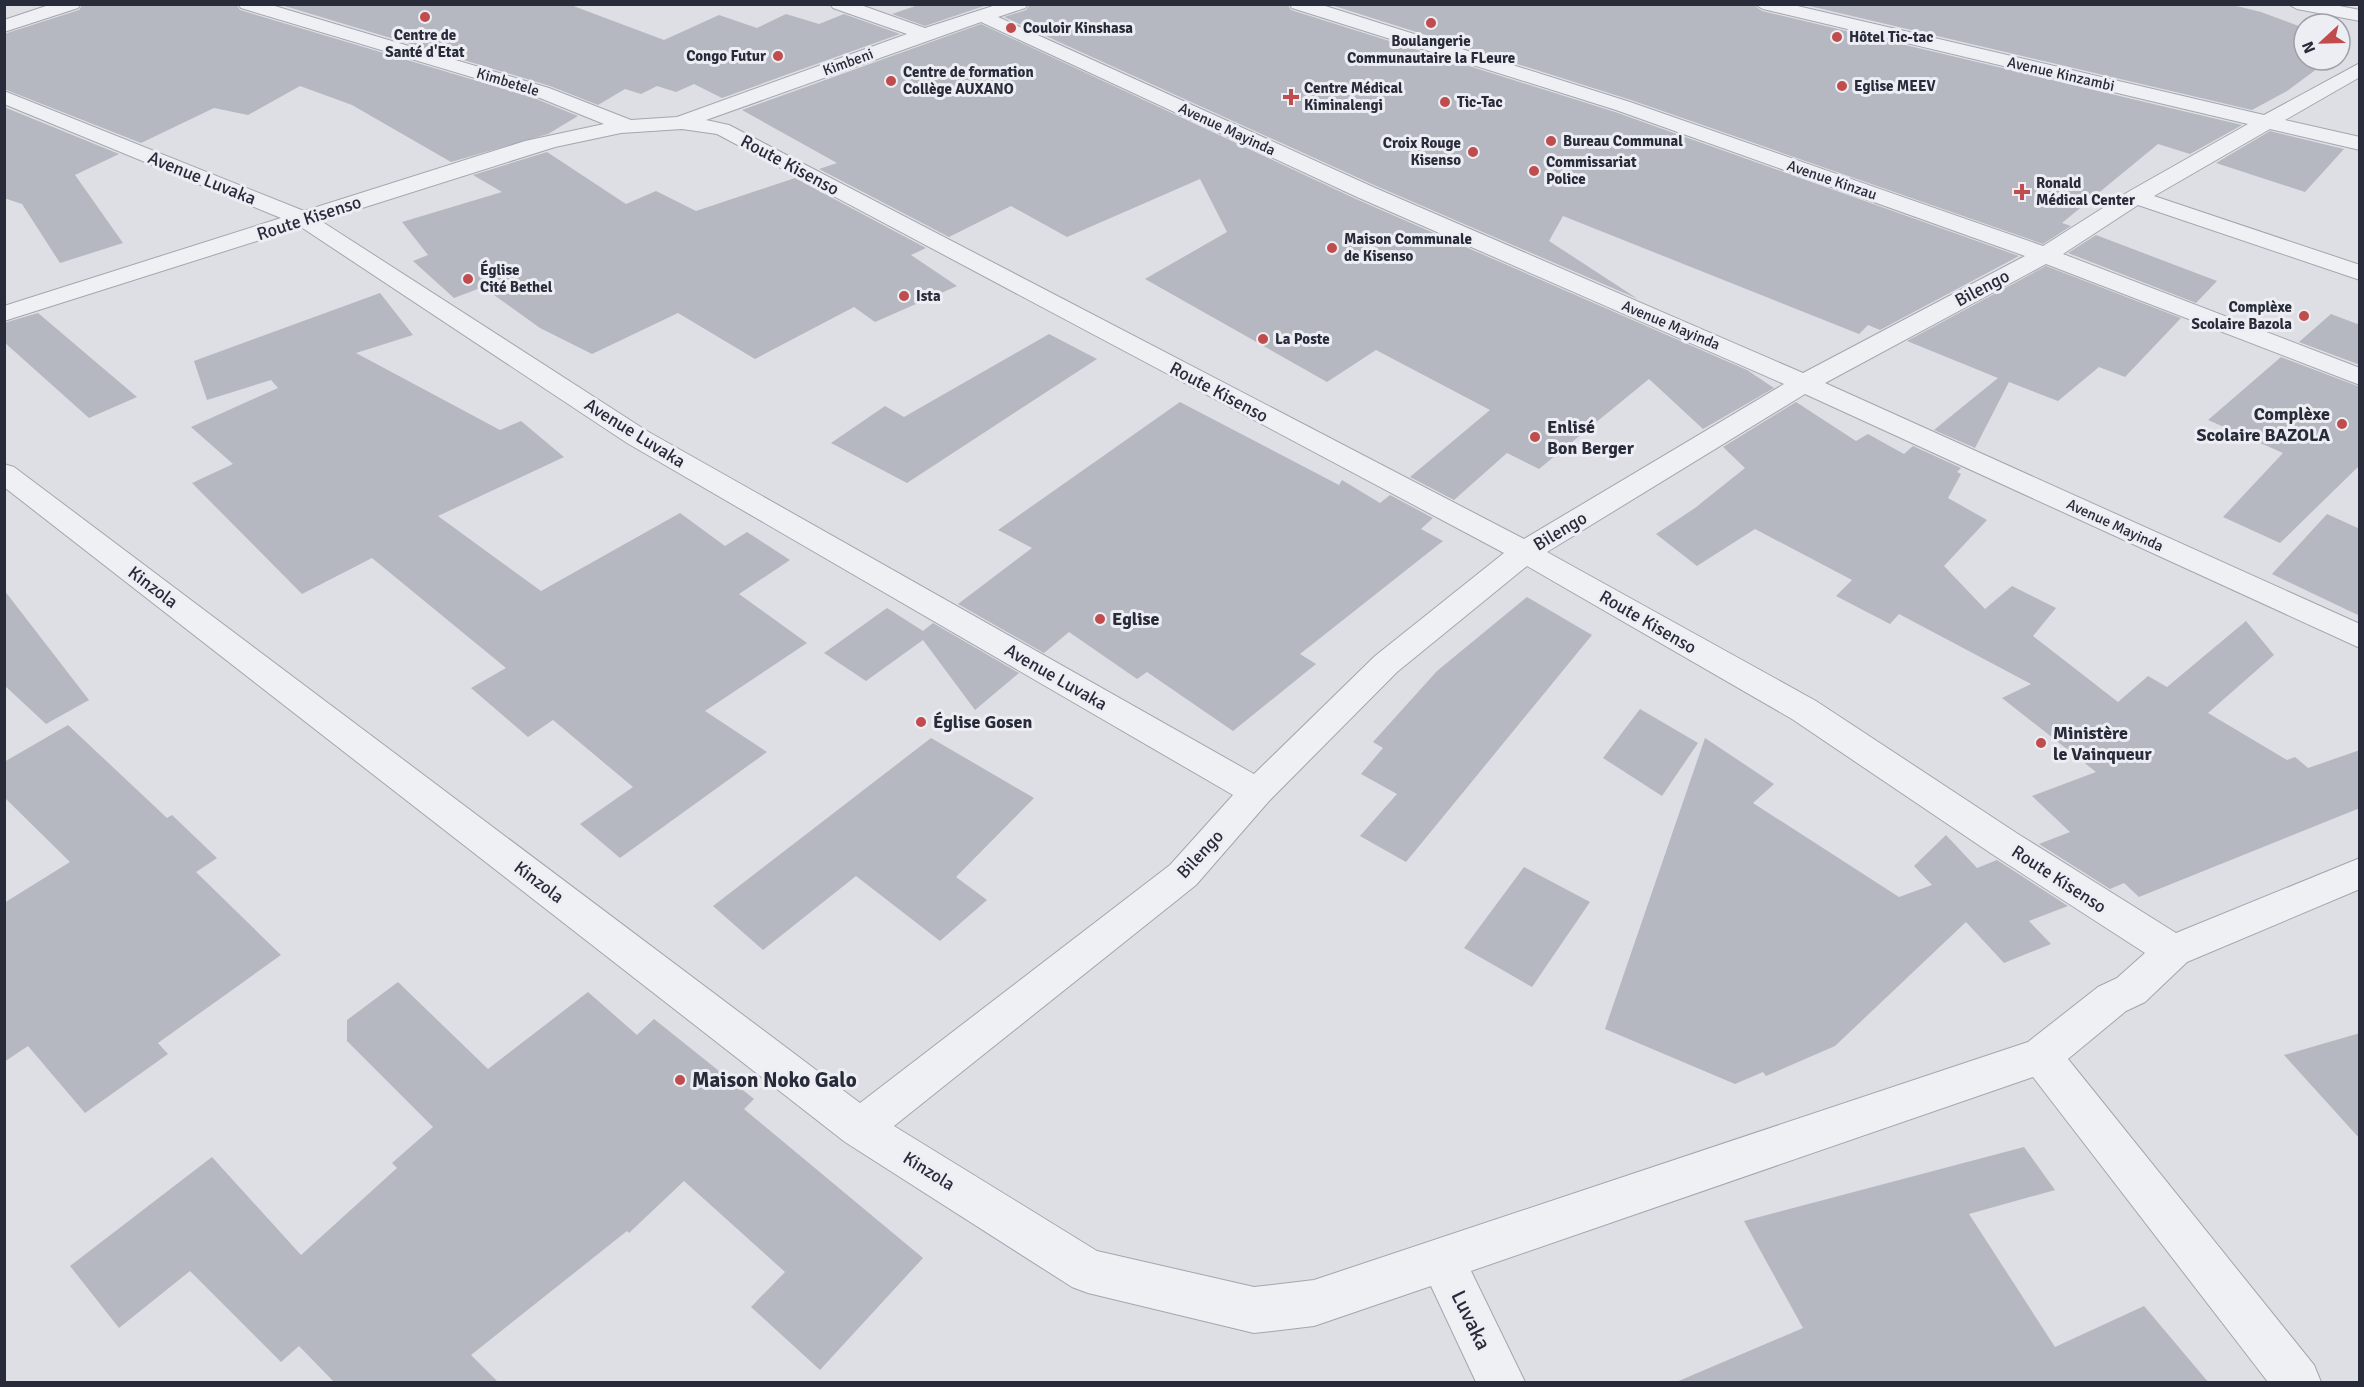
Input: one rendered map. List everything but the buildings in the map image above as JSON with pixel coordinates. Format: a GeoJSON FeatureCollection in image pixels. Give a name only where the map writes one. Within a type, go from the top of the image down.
{"type":"FeatureCollection","features":[{"type":"Feature","properties":{"kind":"street"},"geometry":{"type":"LineString","coordinates":[[4,26],[72,4]]}},
{"type":"Feature","properties":{"kind":"street","name":"Kimbetele"},"geometry":{"type":"LineString","coordinates":[[247,4],[542,92],[628,126]]}},
{"type":"Feature","properties":{"kind":"street"},"geometry":{"type":"LineString","coordinates":[[839,4],[925,34]]}},
{"type":"Feature","properties":{"kind":"street","name":"Kimbeni"},"geometry":{"type":"LineString","coordinates":[[677,123],[925,34],[1019,4]]}},
{"type":"Feature","properties":{"kind":"street","name":"Avenue Kinzau"},"geometry":{"type":"LineString","coordinates":[[1298,4],[1623,106],[2045,255],[2360,377]]}},
{"type":"Feature","properties":{"kind":"street","name":"Avenue Kinzambi"},"geometry":{"type":"LineString","coordinates":[[1763,4],[2360,144]]}},
{"type":"Feature","properties":{"kind":"street"},"geometry":{"type":"LineString","coordinates":[[2297,4],[2360,16]]}},
{"type":"Feature","properties":{"kind":"street","name":"Avenue Mayinda"},"geometry":{"type":"LineString","coordinates":[[982,16],[1365,192],[1804,383],[2360,637]]}},
{"type":"Feature","properties":{"kind":"street","name":"Bilengo"},"geometry":{"type":"LineString","coordinates":[[860,1128],[1183,875],[1257,792],[1386,664],[1525,552],[1804,383],[2045,255],[2136,197],[2360,69]]}},
{"type":"Feature","properties":{"kind":"street","name":"Avenue Luvaka"},"geometry":{"type":"LineString","coordinates":[[4,97],[304,220],[637,437],[1257,792]]}},
{"type":"Feature","properties":{"kind":"street","name":"Route Kisenso"},"geometry":{"type":"LineString","coordinates":[[4,314],[533,146],[581,134],[628,126],[677,123],[722,129],[1525,552],[1804,710],[2005,844],[2173,951]]}},
{"type":"Feature","properties":{"kind":"street"},"geometry":{"type":"LineString","coordinates":[[2136,197],[2360,273]]}},
{"type":"Feature","properties":{"kind":"street","name":"Kinzola"},"geometry":{"type":"LineString","coordinates":[[4,472],[860,1128],[1088,1271],[1254,1310],[1314,1303],[2041,1056]]}},
{"type":"Feature","properties":{"kind":"street"},"geometry":{"type":"LineString","coordinates":[[2297,1383],[2041,1056],[2112,999],[2131,990],[2173,951],[2355,880]]}},
{"type":"Feature","properties":{"kind":"street","name":"Luvaka"},"geometry":{"type":"LineString","coordinates":[[1441,1258],[1501,1383]]}},
{"type":"Feature","properties":{"kind":"place","name":"Centre de Santé d'Etat"},"geometry":{"type":"Point","coordinates":[425,17]}},
{"type":"Feature","properties":{"kind":"place","name":"Boulangerie Communautaire la FLeure"},"geometry":{"type":"Point","coordinates":[1431,23]}},
{"type":"Feature","properties":{"kind":"place","name":"Couloir Kinshasa"},"geometry":{"type":"Point","coordinates":[1011,28]}},
{"type":"Feature","properties":{"kind":"place","name":"Hôtel Tic-tac"},"geometry":{"type":"Point","coordinates":[1837,37]}},
{"type":"Feature","properties":{"kind":"place","name":"Congo Futur"},"geometry":{"type":"Point","coordinates":[778,56]}},
{"type":"Feature","properties":{"kind":"place","name":"Centre de formation Collège AUXANO"},"geometry":{"type":"Point","coordinates":[891,81]}},
{"type":"Feature","properties":{"kind":"place","name":"Eglise MEEV"},"geometry":{"type":"Point","coordinates":[1842,86]}},
{"type":"Feature","properties":{"kind":"place","name":"Centre Médical Kiminalengi"},"geometry":{"type":"Point","coordinates":[1291,97]}},
{"type":"Feature","properties":{"kind":"place","name":"Tic-Tac"},"geometry":{"type":"Point","coordinates":[1445,102]}},
{"type":"Feature","properties":{"kind":"place","name":"Bureau Communal"},"geometry":{"type":"Point","coordinates":[1551,141]}},
{"type":"Feature","properties":{"kind":"place","name":"Croix Rouge Kisenso"},"geometry":{"type":"Point","coordinates":[1473,152]}},
{"type":"Feature","properties":{"kind":"place","name":"Commissariat Police"},"geometry":{"type":"Point","coordinates":[1534,171]}},
{"type":"Feature","properties":{"kind":"place","name":"Ronald Médical Center"},"geometry":{"type":"Point","coordinates":[2022,192]}},
{"type":"Feature","properties":{"kind":"place","name":"Maison Communale de Kisenso"},"geometry":{"type":"Point","coordinates":[1332,248]}},
{"type":"Feature","properties":{"kind":"place","name":"Église Cité Bethel"},"geometry":{"type":"Point","coordinates":[468,279]}},
{"type":"Feature","properties":{"kind":"place","name":"Ista"},"geometry":{"type":"Point","coordinates":[904,296]}},
{"type":"Feature","properties":{"kind":"place","name":"Complèxe Scolaire Bazola"},"geometry":{"type":"Point","coordinates":[2304,316]}},
{"type":"Feature","properties":{"kind":"place","name":"La Poste"},"geometry":{"type":"Point","coordinates":[1263,339]}},
{"type":"Feature","properties":{"kind":"place","name":"Complèxe Scolaire BAZOLA"},"geometry":{"type":"Point","coordinates":[2342,424]}},
{"type":"Feature","properties":{"kind":"place","name":"Enlisé Bon Berger"},"geometry":{"type":"Point","coordinates":[1535,437]}},
{"type":"Feature","properties":{"kind":"place","name":"Eglise"},"geometry":{"type":"Point","coordinates":[1100,619]}},
{"type":"Feature","properties":{"kind":"place","name":"Église Gosen"},"geometry":{"type":"Point","coordinates":[921,722]}},
{"type":"Feature","properties":{"kind":"place","name":"Ministère le Vainqueur"},"geometry":{"type":"Point","coordinates":[2041,743]}},
{"type":"Feature","properties":{"kind":"place","name":"Maison Noko Galo"},"geometry":{"type":"Point","coordinates":[680,1080]}}]}
